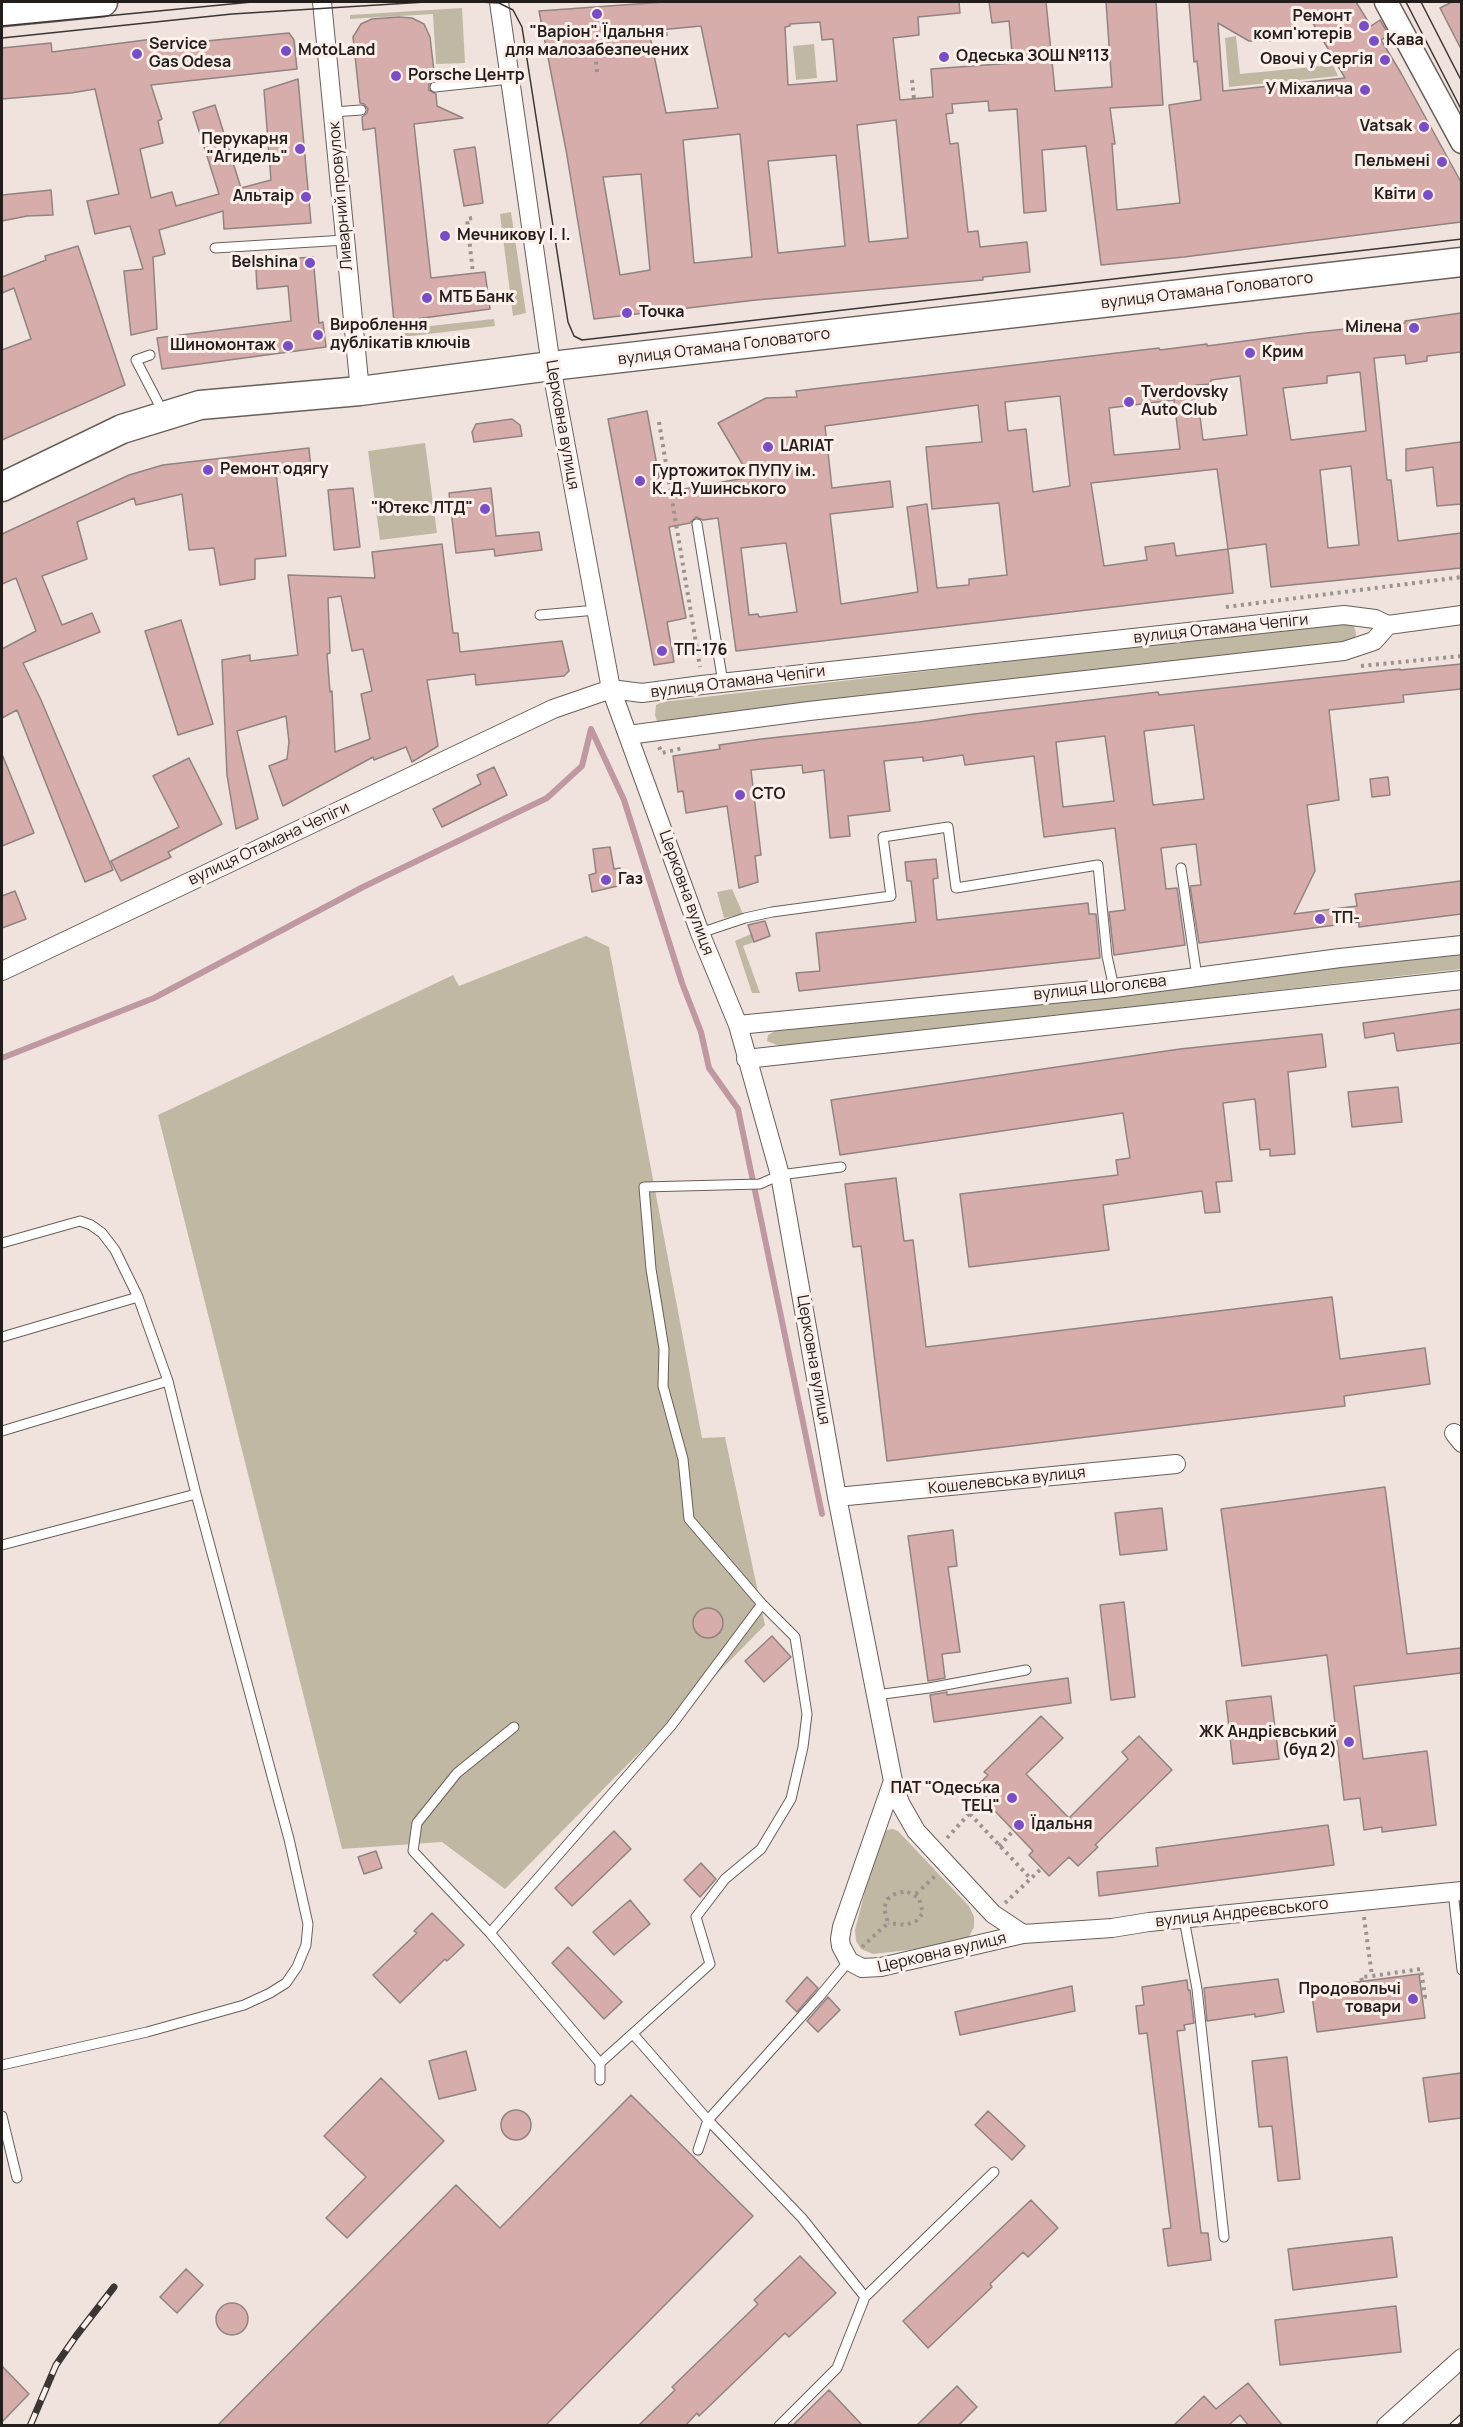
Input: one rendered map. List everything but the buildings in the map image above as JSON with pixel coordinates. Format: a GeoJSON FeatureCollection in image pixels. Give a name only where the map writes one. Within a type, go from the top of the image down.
{"type":"FeatureCollection","features":[{"type":"Feature","properties":{"kind":"main road"},"geometry":{"type":"LineString","coordinates":[[2,12],[103,2]]}},
{"type":"Feature","properties":{"kind":"main road","name":"вулиця Отамана Головатого"},"geometry":{"type":"LineString","coordinates":[[2,487],[122,429],[200,405],[360,391],[551,366],[1461,262]]}},
{"type":"Feature","properties":{"kind":"street","name":"Ливарний провулок"},"geometry":{"type":"LineString","coordinates":[[322,2],[360,391]]}},
{"type":"Feature","properties":{"kind":"street","name":"Церковна вулиця"},"geometry":{"type":"LineString","coordinates":[[498,2],[551,366],[611,689],[700,933],[738,1025],[780,1175],[837,1497],[893,1781],[908,1819],[934,1851],[993,1914],[1023,1934]]}},
{"type":"Feature","properties":{"kind":"street"},"geometry":{"type":"LineString","coordinates":[[1386,2],[1461,141]]}},
{"type":"Feature","properties":{"kind":"street","name":"вулиця Отамана Чепіги"},"geometry":{"type":"LineString","coordinates":[[2,971],[553,709],[611,689],[642,693],[1344,615],[1375,619],[1388,625],[1461,615]]}},
{"type":"Feature","properties":{"kind":"street"},"geometry":{"type":"LineString","coordinates":[[628,735],[809,711],[1344,651],[1374,641],[1388,625]]}},
{"type":"Feature","properties":{"kind":"street","name":"вулиця Щоголєва"},"geometry":{"type":"LineString","coordinates":[[738,1025],[1114,988],[1340,958],[1461,945]]}},
{"type":"Feature","properties":{"kind":"street","name":"вулиця Щоголєва"},"geometry":{"type":"LineString","coordinates":[[746,1059],[1461,980]]}},
{"type":"Feature","properties":{"kind":"street","name":"Кошелевська вулиця"},"geometry":{"type":"LineString","coordinates":[[837,1497],[1176,1464]]}},
{"type":"Feature","properties":{"kind":"street"},"geometry":{"type":"LineString","coordinates":[[849,1961],[841,1946],[842,1927],[893,1781]]}},
{"type":"Feature","properties":{"kind":"street","name":"вулиця Андреєвського"},"geometry":{"type":"LineString","coordinates":[[1023,1934],[1112,1928],[1457,1892]]}},
{"type":"Feature","properties":{"kind":"street","name":"Церковна вулиця"},"geometry":{"type":"LineString","coordinates":[[849,1961],[862,1968],[881,1967],[1023,1934]]}},
{"type":"Feature","properties":{"kind":"street"},"geometry":{"type":"LineString","coordinates":[[1386,2426],[1461,2358]]}},
{"type":"Feature","properties":{"kind":"lane"},"geometry":{"type":"LineString","coordinates":[[435,87],[510,79]]}},
{"type":"Feature","properties":{"kind":"lane"},"geometry":{"type":"LineString","coordinates":[[333,112],[361,110]]}},
{"type":"Feature","properties":{"kind":"lane"},"geometry":{"type":"LineString","coordinates":[[215,248],[345,240]]}},
{"type":"Feature","properties":{"kind":"lane"},"geometry":{"type":"LineString","coordinates":[[150,355],[136,360],[164,415]]}},
{"type":"Feature","properties":{"kind":"lane"},"geometry":{"type":"LineString","coordinates":[[697,524],[723,683]]}},
{"type":"Feature","properties":{"kind":"lane"},"geometry":{"type":"LineString","coordinates":[[540,615],[596,610]]}},
{"type":"Feature","properties":{"kind":"lane"},"geometry":{"type":"LineString","coordinates":[[700,933],[745,918],[772,912],[891,896],[883,837],[948,827],[956,888],[1098,865],[1107,956],[1114,988]]}},
{"type":"Feature","properties":{"kind":"lane"},"geometry":{"type":"LineString","coordinates":[[1181,868],[1197,977]]}},
{"type":"Feature","properties":{"kind":"lane"},"geometry":{"type":"LineString","coordinates":[[600,2063],[710,1964],[696,1917],[725,1879],[761,1849],[791,1799],[803,1747],[807,1714],[795,1637],[762,1604],[689,1520],[682,1460],[663,1386],[664,1349],[651,1269],[644,1187],[760,1184],[780,1175],[841,1167]]}},
{"type":"Feature","properties":{"kind":"lane"},"geometry":{"type":"LineString","coordinates":[[2,1243],[80,1221],[91,1225],[102,1233],[115,1250],[138,1297],[168,1381],[289,1839],[308,1924],[306,1945],[297,1967],[286,1983],[244,2005],[147,2032],[2,2065]]}},
{"type":"Feature","properties":{"kind":"lane"},"geometry":{"type":"LineString","coordinates":[[2,1337],[138,1297]]}},
{"type":"Feature","properties":{"kind":"lane"},"geometry":{"type":"LineString","coordinates":[[2,1431],[168,1381]]}},
{"type":"Feature","properties":{"kind":"lane"},"geometry":{"type":"LineString","coordinates":[[2,1545],[196,1494]]}},
{"type":"Feature","properties":{"kind":"lane"},"geometry":{"type":"LineString","coordinates":[[490,1933],[671,1726],[762,1604]]}},
{"type":"Feature","properties":{"kind":"lane"},"geometry":{"type":"LineString","coordinates":[[876,1695],[929,1688],[1026,1670]]}},
{"type":"Feature","properties":{"kind":"lane"},"geometry":{"type":"LineString","coordinates":[[514,1727],[458,1773],[423,1814],[417,1823],[413,1851],[490,1933],[600,2063],[600,2080]]}},
{"type":"Feature","properties":{"kind":"lane"},"geometry":{"type":"LineString","coordinates":[[1457,1892],[1461,1970]]}},
{"type":"Feature","properties":{"kind":"lane"},"geometry":{"type":"LineString","coordinates":[[1184,1919],[1197,1989],[1224,2237]]}},
{"type":"Feature","properties":{"kind":"lane"},"geometry":{"type":"LineString","coordinates":[[698,2150],[708,2120],[849,1961]]}},
{"type":"Feature","properties":{"kind":"lane"},"geometry":{"type":"LineString","coordinates":[[633,2034],[708,2120],[802,2218],[865,2296]]}},
{"type":"Feature","properties":{"kind":"lane"},"geometry":{"type":"LineString","coordinates":[[2,2116],[16,2178]]}},
{"type":"Feature","properties":{"kind":"lane"},"geometry":{"type":"LineString","coordinates":[[779,2426],[837,2368],[865,2296],[994,2172]]}},
{"type":"Feature","properties":{"kind":"path"},"geometry":{"type":"LineString","coordinates":[[597,72],[595,52],[601,40],[668,34]]}},
{"type":"Feature","properties":{"kind":"path"},"geometry":{"type":"LineString","coordinates":[[912,80],[914,99]]}},
{"type":"Feature","properties":{"kind":"path"},"geometry":{"type":"LineString","coordinates":[[472,218],[467,219],[473,274]]}},
{"type":"Feature","properties":{"kind":"path"},"geometry":{"type":"LineString","coordinates":[[659,422],[702,685]]}},
{"type":"Feature","properties":{"kind":"path"},"geometry":{"type":"LineString","coordinates":[[934,1851],[979,1803]]}},
{"type":"Feature","properties":{"kind":"path"},"geometry":{"type":"LineString","coordinates":[[970,1814],[1030,1879]]}},
{"type":"Feature","properties":{"kind":"path"},"geometry":{"type":"LineString","coordinates":[[999,1845],[1014,1830]]}},
{"type":"Feature","properties":{"kind":"path"},"geometry":{"type":"LineString","coordinates":[[916,1894],[946,1865]]}},
{"type":"Feature","properties":{"kind":"path"},"geometry":{"type":"LineString","coordinates":[[993,1914],[1042,1868]]}},
{"type":"Feature","properties":{"kind":"path"},"geometry":{"type":"LineString","coordinates":[[906,1891],[916,1894],[922,1912],[916,1921],[906,1925],[888,1923],[884,1908],[888,1899],[906,1891]]}},
{"type":"Feature","properties":{"kind":"path"},"geometry":{"type":"LineString","coordinates":[[1362,1901],[1372,1976]]}},
{"type":"Feature","properties":{"kind":"path"},"geometry":{"type":"LineString","coordinates":[[849,1961],[888,1923]]}},
{"type":"Feature","properties":{"kind":"path"},"geometry":{"type":"LineString","coordinates":[[1362,1981],[1361,1977],[1421,1969],[1425,1997],[1422,1997]]}},
{"type":"Feature","properties":{"kind":"shaded area"},"geometry":{"type":"Polygon","coordinates":[[[462,8],[465,63],[436,64],[433,14],[350,19],[350,15],[462,8]]]}},
{"type":"Feature","properties":{"kind":"shaded area"},"geometry":{"type":"Polygon","coordinates":[[[1236,36],[1240,74],[1333,65],[1338,76],[1229,87],[1225,38],[1236,36]]]}},
{"type":"Feature","properties":{"kind":"shaded area"},"geometry":{"type":"Polygon","coordinates":[[[814,44],[817,78],[796,80],[793,46],[814,44]]]}},
{"type":"Feature","properties":{"kind":"shaded area"},"geometry":{"type":"Polygon","coordinates":[[[511,212],[526,313],[513,316],[500,214],[511,212]]]}},
{"type":"Feature","properties":{"kind":"shaded area"},"geometry":{"type":"Polygon","coordinates":[[[494,319],[495,326],[403,337],[402,329],[494,319]]]}},
{"type":"Feature","properties":{"kind":"shaded area"},"geometry":{"type":"Polygon","coordinates":[[[425,443],[437,533],[380,540],[368,451],[425,443]]]}},
{"type":"Feature","properties":{"kind":"shaded area"},"geometry":{"type":"Polygon","coordinates":[[[1347,622],[1354,626],[1356,633],[1355,639],[1347,644],[658,725],[655,715],[656,705],[662,702],[1347,622]]]}},
{"type":"Feature","properties":{"kind":"shaded area"},"geometry":{"type":"Polygon","coordinates":[[[732,889],[743,914],[724,918],[717,892],[732,889]]]}},
{"type":"Feature","properties":{"kind":"shaded area"},"geometry":{"type":"Polygon","coordinates":[[[751,934],[754,942],[743,946],[760,993],[752,993],[735,941],[751,934]]]}},
{"type":"Feature","properties":{"kind":"shaded area"},"geometry":{"type":"Polygon","coordinates":[[[586,936],[609,947],[702,1438],[725,1437],[765,1625],[505,1889],[442,1842],[342,1849],[158,1115],[453,975],[459,986],[586,936]]]}},
{"type":"Feature","properties":{"kind":"shaded area"},"geometry":{"type":"Polygon","coordinates":[[[1461,951],[1461,969],[782,1047],[767,1041],[768,1035],[777,1030],[1461,951]]]}},
{"type":"Feature","properties":{"kind":"shaded area"},"geometry":{"type":"Polygon","coordinates":[[[887,1830],[898,1831],[969,1906],[974,1917],[974,1927],[967,1940],[935,1947],[873,1954],[861,1949],[856,1941],[855,1930],[878,1841],[887,1830]]]}},
{"type":"Feature","properties":{"kind":"waterway"},"geometry":{"type":"LineString","coordinates":[[2,1058],[154,998],[363,887],[547,798],[582,766],[591,729],[624,800],[682,983],[701,1032],[709,1068],[738,1109],[822,1514]]}},
{"type":"Feature","properties":{"kind":"tram line"},"geometry":{"type":"LineString","coordinates":[[2,26],[252,2]]}},
{"type":"Feature","properties":{"kind":"tram line"},"geometry":{"type":"LineString","coordinates":[[2,38],[232,14],[426,2]]}},
{"type":"Feature","properties":{"kind":"tram line"},"geometry":{"type":"LineString","coordinates":[[479,2],[499,3],[513,10],[522,27],[568,322],[574,336],[582,340],[1462,239]]}},
{"type":"Feature","properties":{"kind":"tram line"},"geometry":{"type":"LineString","coordinates":[[1406,2],[1462,111]]}},
{"type":"Feature","properties":{"kind":"tram line"},"geometry":{"type":"LineString","coordinates":[[1421,2],[1462,82]]}},
{"type":"Feature","properties":{"kind":"railway"},"geometry":{"type":"LineString","coordinates":[[30,2426],[56,2365],[114,2287]]}},
{"type":"Feature","properties":{"kind":"railway"},"geometry":{"type":"LineString","coordinates":[[1452,2426],[1462,2417]]}},
{"type":"Feature","properties":{"kind":"place","name":"\"Варіон\". Їдальня для малозабезпечених"},"geometry":{"type":"Point","coordinates":[597,14]}},
{"type":"Feature","properties":{"kind":"place","name":"Ремонт комп'ютерів"},"geometry":{"type":"Point","coordinates":[1364,26]}},
{"type":"Feature","properties":{"kind":"place","name":"Кава"},"geometry":{"type":"Point","coordinates":[1374,41]}},
{"type":"Feature","properties":{"kind":"place","name":"MotoLand"},"geometry":{"type":"Point","coordinates":[286,51]}},
{"type":"Feature","properties":{"kind":"place","name":"Service Gas Odesa"},"geometry":{"type":"Point","coordinates":[137,54]}},
{"type":"Feature","properties":{"kind":"place","name":"Одеська ЗОШ №113"},"geometry":{"type":"Point","coordinates":[944,57]}},
{"type":"Feature","properties":{"kind":"place","name":"Овочі у Сергія"},"geometry":{"type":"Point","coordinates":[1385,60]}},
{"type":"Feature","properties":{"kind":"place","name":"Porsche Центр"},"geometry":{"type":"Point","coordinates":[396,76]}},
{"type":"Feature","properties":{"kind":"place","name":"У Міхалича"},"geometry":{"type":"Point","coordinates":[1365,90]}},
{"type":"Feature","properties":{"kind":"place","name":"Vatsak"},"geometry":{"type":"Point","coordinates":[1424,127]}},
{"type":"Feature","properties":{"kind":"place","name":"Перукарня \"Агидель\""},"geometry":{"type":"Point","coordinates":[300,149]}},
{"type":"Feature","properties":{"kind":"place","name":"Пельмені"},"geometry":{"type":"Point","coordinates":[1442,162]}},
{"type":"Feature","properties":{"kind":"place","name":"Квіти"},"geometry":{"type":"Point","coordinates":[1428,195]}},
{"type":"Feature","properties":{"kind":"place","name":"Альтаір"},"geometry":{"type":"Point","coordinates":[306,197]}},
{"type":"Feature","properties":{"kind":"place","name":"Мечникову І. І."},"geometry":{"type":"Point","coordinates":[445,236]}},
{"type":"Feature","properties":{"kind":"place","name":"Belshina"},"geometry":{"type":"Point","coordinates":[310,263]}},
{"type":"Feature","properties":{"kind":"place","name":"МТБ Банк"},"geometry":{"type":"Point","coordinates":[427,298]}},
{"type":"Feature","properties":{"kind":"place","name":"Точка"},"geometry":{"type":"Point","coordinates":[627,313]}},
{"type":"Feature","properties":{"kind":"place","name":"Мілена"},"geometry":{"type":"Point","coordinates":[1414,328]}},
{"type":"Feature","properties":{"kind":"place","name":"Вироблення дублікатів ключів"},"geometry":{"type":"Point","coordinates":[318,335]}},
{"type":"Feature","properties":{"kind":"place","name":"Шиномонтаж"},"geometry":{"type":"Point","coordinates":[288,346]}},
{"type":"Feature","properties":{"kind":"place","name":"Крим"},"geometry":{"type":"Point","coordinates":[1250,353]}},
{"type":"Feature","properties":{"kind":"place","name":"Tverdovsky Auto Club"},"geometry":{"type":"Point","coordinates":[1129,402]}},
{"type":"Feature","properties":{"kind":"place","name":"LARIAT"},"geometry":{"type":"Point","coordinates":[768,447]}},
{"type":"Feature","properties":{"kind":"place","name":"Ремонт одягу"},"geometry":{"type":"Point","coordinates":[208,470]}},
{"type":"Feature","properties":{"kind":"place","name":"Гуртожиток ПУПУ ім. К. Д. Ушинського"},"geometry":{"type":"Point","coordinates":[640,481]}},
{"type":"Feature","properties":{"kind":"place","name":"\"Ютекс ЛТД\""},"geometry":{"type":"Point","coordinates":[485,509]}},
{"type":"Feature","properties":{"kind":"place","name":"ТП-176"},"geometry":{"type":"Point","coordinates":[662,651]}},
{"type":"Feature","properties":{"kind":"place","name":"СТО"},"geometry":{"type":"Point","coordinates":[740,795]}},
{"type":"Feature","properties":{"kind":"place","name":"Газ"},"geometry":{"type":"Point","coordinates":[606,880]}},
{"type":"Feature","properties":{"kind":"place","name":"ТП-"},"geometry":{"type":"Point","coordinates":[1320,919]}},
{"type":"Feature","properties":{"kind":"place","name":"ЖК Андрієвський (буд 2)"},"geometry":{"type":"Point","coordinates":[1349,1742]}},
{"type":"Feature","properties":{"kind":"place","name":"ПАТ \"Одеська ТЕЦ\""},"geometry":{"type":"Point","coordinates":[1012,1798]}},
{"type":"Feature","properties":{"kind":"place","name":"Їдальня"},"geometry":{"type":"Point","coordinates":[1019,1825]}},
{"type":"Feature","properties":{"kind":"place","name":"Продовольчі товари"},"geometry":{"type":"Point","coordinates":[1413,1999]}}]}
